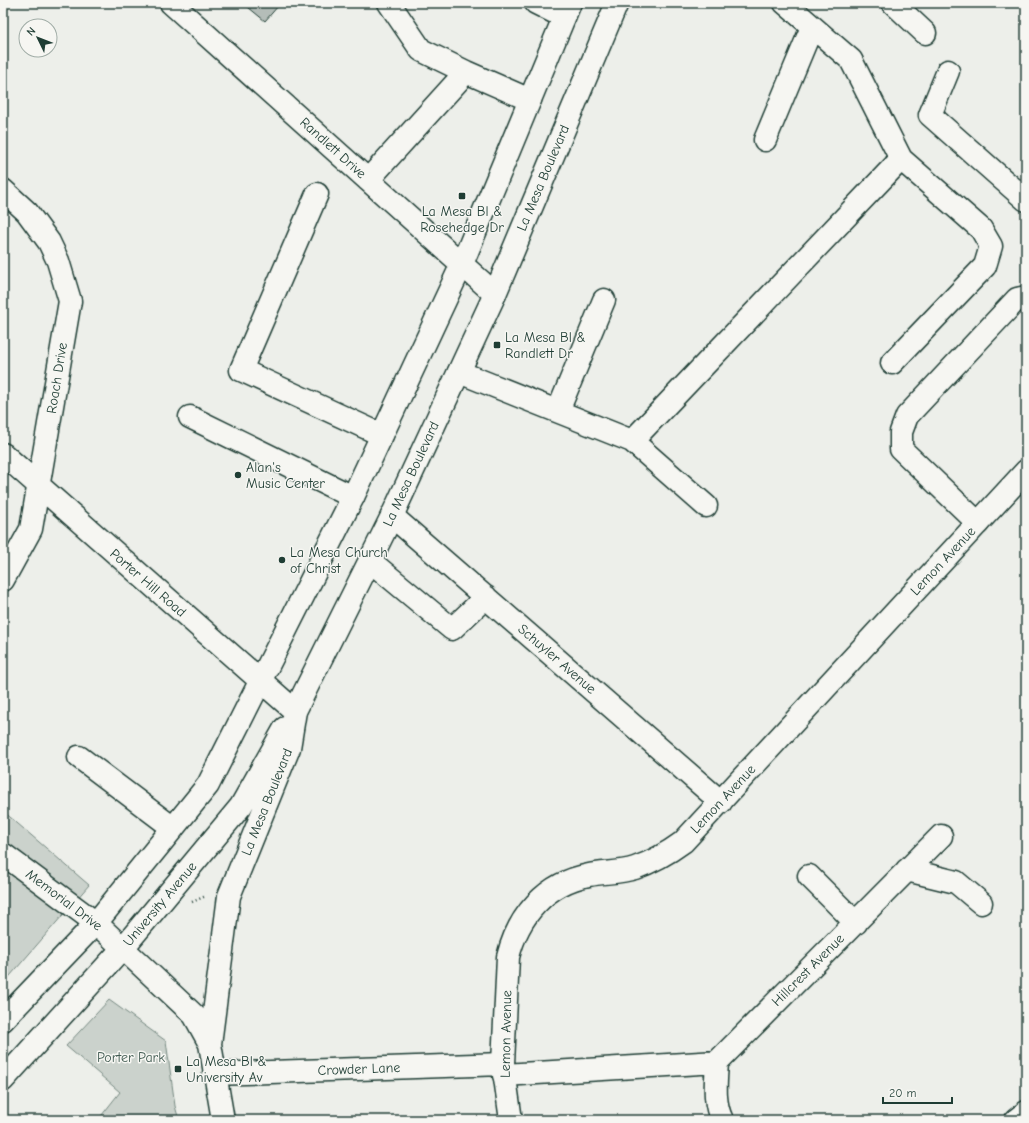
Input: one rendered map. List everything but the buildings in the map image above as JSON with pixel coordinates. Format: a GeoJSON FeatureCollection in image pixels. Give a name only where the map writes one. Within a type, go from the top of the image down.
{"type":"FeatureCollection","features":[{"type":"Feature","properties":{"kind":"main road","name":"Randlett Drive"},"geometry":{"type":"LineString","coordinates":[[171,3],[495,294]]}},
{"type":"Feature","properties":{"kind":"main road"},"geometry":{"type":"LineString","coordinates":[[389,3],[422,50],[466,72],[530,100]]}},
{"type":"Feature","properties":{"kind":"main road"},"geometry":{"type":"LineString","coordinates":[[3,1020],[96,923],[208,785],[353,498],[462,264],[567,10],[536,3]]}},
{"type":"Feature","properties":{"kind":"main road","name":"La Mesa Boulevard"},"geometry":{"type":"LineString","coordinates":[[222,1120],[210,1044],[229,896],[290,748],[295,711],[392,516],[495,294],[617,3]]}},
{"type":"Feature","properties":{"kind":"main road"},"geometry":{"type":"LineString","coordinates":[[785,3],[851,60],[901,159],[982,230],[991,246],[985,266],[892,363]]}},
{"type":"Feature","properties":{"kind":"main road"},"geometry":{"type":"LineString","coordinates":[[893,3],[925,33]]}},
{"type":"Feature","properties":{"kind":"main road"},"geometry":{"type":"LineString","coordinates":[[765,140],[812,27]]}},
{"type":"Feature","properties":{"kind":"main road"},"geometry":{"type":"LineString","coordinates":[[948,71],[930,116],[1026,200]]}},
{"type":"Feature","properties":{"kind":"main road"},"geometry":{"type":"LineString","coordinates":[[368,180],[466,72]]}},
{"type":"Feature","properties":{"kind":"main road"},"geometry":{"type":"LineString","coordinates":[[632,441],[901,159]]}},
{"type":"Feature","properties":{"kind":"main road","name":"Roach Drive"},"geometry":{"type":"LineString","coordinates":[[3,190],[27,212],[49,242],[60,268],[70,302],[31,529],[3,580]]}},
{"type":"Feature","properties":{"kind":"main road"},"geometry":{"type":"LineString","coordinates":[[317,194],[241,370],[382,435]]}},
{"type":"Feature","properties":{"kind":"main road"},"geometry":{"type":"LineString","coordinates":[[978,523],[901,449],[901,432],[908,416],[1017,299],[1026,296]]}},
{"type":"Feature","properties":{"kind":"main road"},"geometry":{"type":"LineString","coordinates":[[558,411],[604,300]]}},
{"type":"Feature","properties":{"kind":"main road"},"geometry":{"type":"LineString","coordinates":[[459,372],[632,441],[706,506]]}},
{"type":"Feature","properties":{"kind":"main road"},"geometry":{"type":"LineString","coordinates":[[190,417],[353,498]]}},
{"type":"Feature","properties":{"kind":"main road","name":"Porter Hill Road"},"geometry":{"type":"LineString","coordinates":[[3,454],[295,711]]}},
{"type":"Feature","properties":{"kind":"main road","name":"Lemon Avenue"},"geometry":{"type":"LineString","coordinates":[[511,1120],[504,1070],[508,957],[512,943],[525,916],[545,894],[559,886],[590,875],[634,869],[662,856],[683,842],[1026,471]]}},
{"type":"Feature","properties":{"kind":"main road","name":"Schuyler Avenue"},"geometry":{"type":"LineString","coordinates":[[392,516],[721,802]]}},
{"type":"Feature","properties":{"kind":"main road"},"geometry":{"type":"LineString","coordinates":[[370,561],[452,629],[486,597]]}},
{"type":"Feature","properties":{"kind":"main road","name":"University Avenue"},"geometry":{"type":"LineString","coordinates":[[3,1080],[123,948],[241,806],[295,711]]}},
{"type":"Feature","properties":{"kind":"main road"},"geometry":{"type":"LineString","coordinates":[[78,757],[173,828]]}},
{"type":"Feature","properties":{"kind":"main road","name":"Hillcrest Avenue"},"geometry":{"type":"LineString","coordinates":[[717,1062],[941,836]]}},
{"type":"Feature","properties":{"kind":"main road","name":"Memorial Drive"},"geometry":{"type":"LineString","coordinates":[[3,854],[96,923],[123,948]]}},
{"type":"Feature","properties":{"kind":"main road"},"geometry":{"type":"LineString","coordinates":[[907,870],[956,882],[980,903]]}},
{"type":"Feature","properties":{"kind":"main road"},"geometry":{"type":"LineString","coordinates":[[809,876],[856,923]]}},
{"type":"Feature","properties":{"kind":"main road","name":"La Mesa Boulevard"},"geometry":{"type":"LineString","coordinates":[[123,948],[194,1015],[210,1044]]}},
{"type":"Feature","properties":{"kind":"main road"},"geometry":{"type":"LineString","coordinates":[[717,1062],[715,1093],[722,1120]]}},
{"type":"Feature","properties":{"kind":"main road","name":"Crowder Lane"},"geometry":{"type":"LineString","coordinates":[[214,1074],[504,1070],[717,1062]]}},
{"type":"Feature","properties":{"kind":"main road"},"geometry":{"type":"LineString","coordinates":[[1016,1120],[1026,1112]]}},
{"type":"Feature","properties":{"kind":"path"},"geometry":{"type":"LineString","coordinates":[[187,906],[191,902],[206,895],[214,895]]}},
{"type":"Feature","properties":{"kind":"green space"},"geometry":{"type":"Polygon","coordinates":[[[3,811],[89,885],[3,984],[3,811]]]}},
{"type":"Feature","properties":{"kind":"green space","name":"Porter Park"},"geometry":{"type":"Polygon","coordinates":[[[109,1000],[166,1041],[175,1106],[179,1120],[98,1120],[120,1092],[66,1046],[109,1000]]]}},
{"type":"Feature","properties":{"kind":"place","name":"La Mesa Bl & Rosehedge Dr"},"geometry":{"type":"Point","coordinates":[462,196]}},
{"type":"Feature","properties":{"kind":"place","name":"La Mesa Bl & Randlett Dr"},"geometry":{"type":"Point","coordinates":[497,345]}},
{"type":"Feature","properties":{"kind":"place","name":"Alan's Music Center"},"geometry":{"type":"Point","coordinates":[238,475]}},
{"type":"Feature","properties":{"kind":"place","name":"La Mesa Church of Christ"},"geometry":{"type":"Point","coordinates":[282,560]}},
{"type":"Feature","properties":{"kind":"place","name":"La Mesa Bl & University Av"},"geometry":{"type":"Point","coordinates":[178,1069]}}]}
